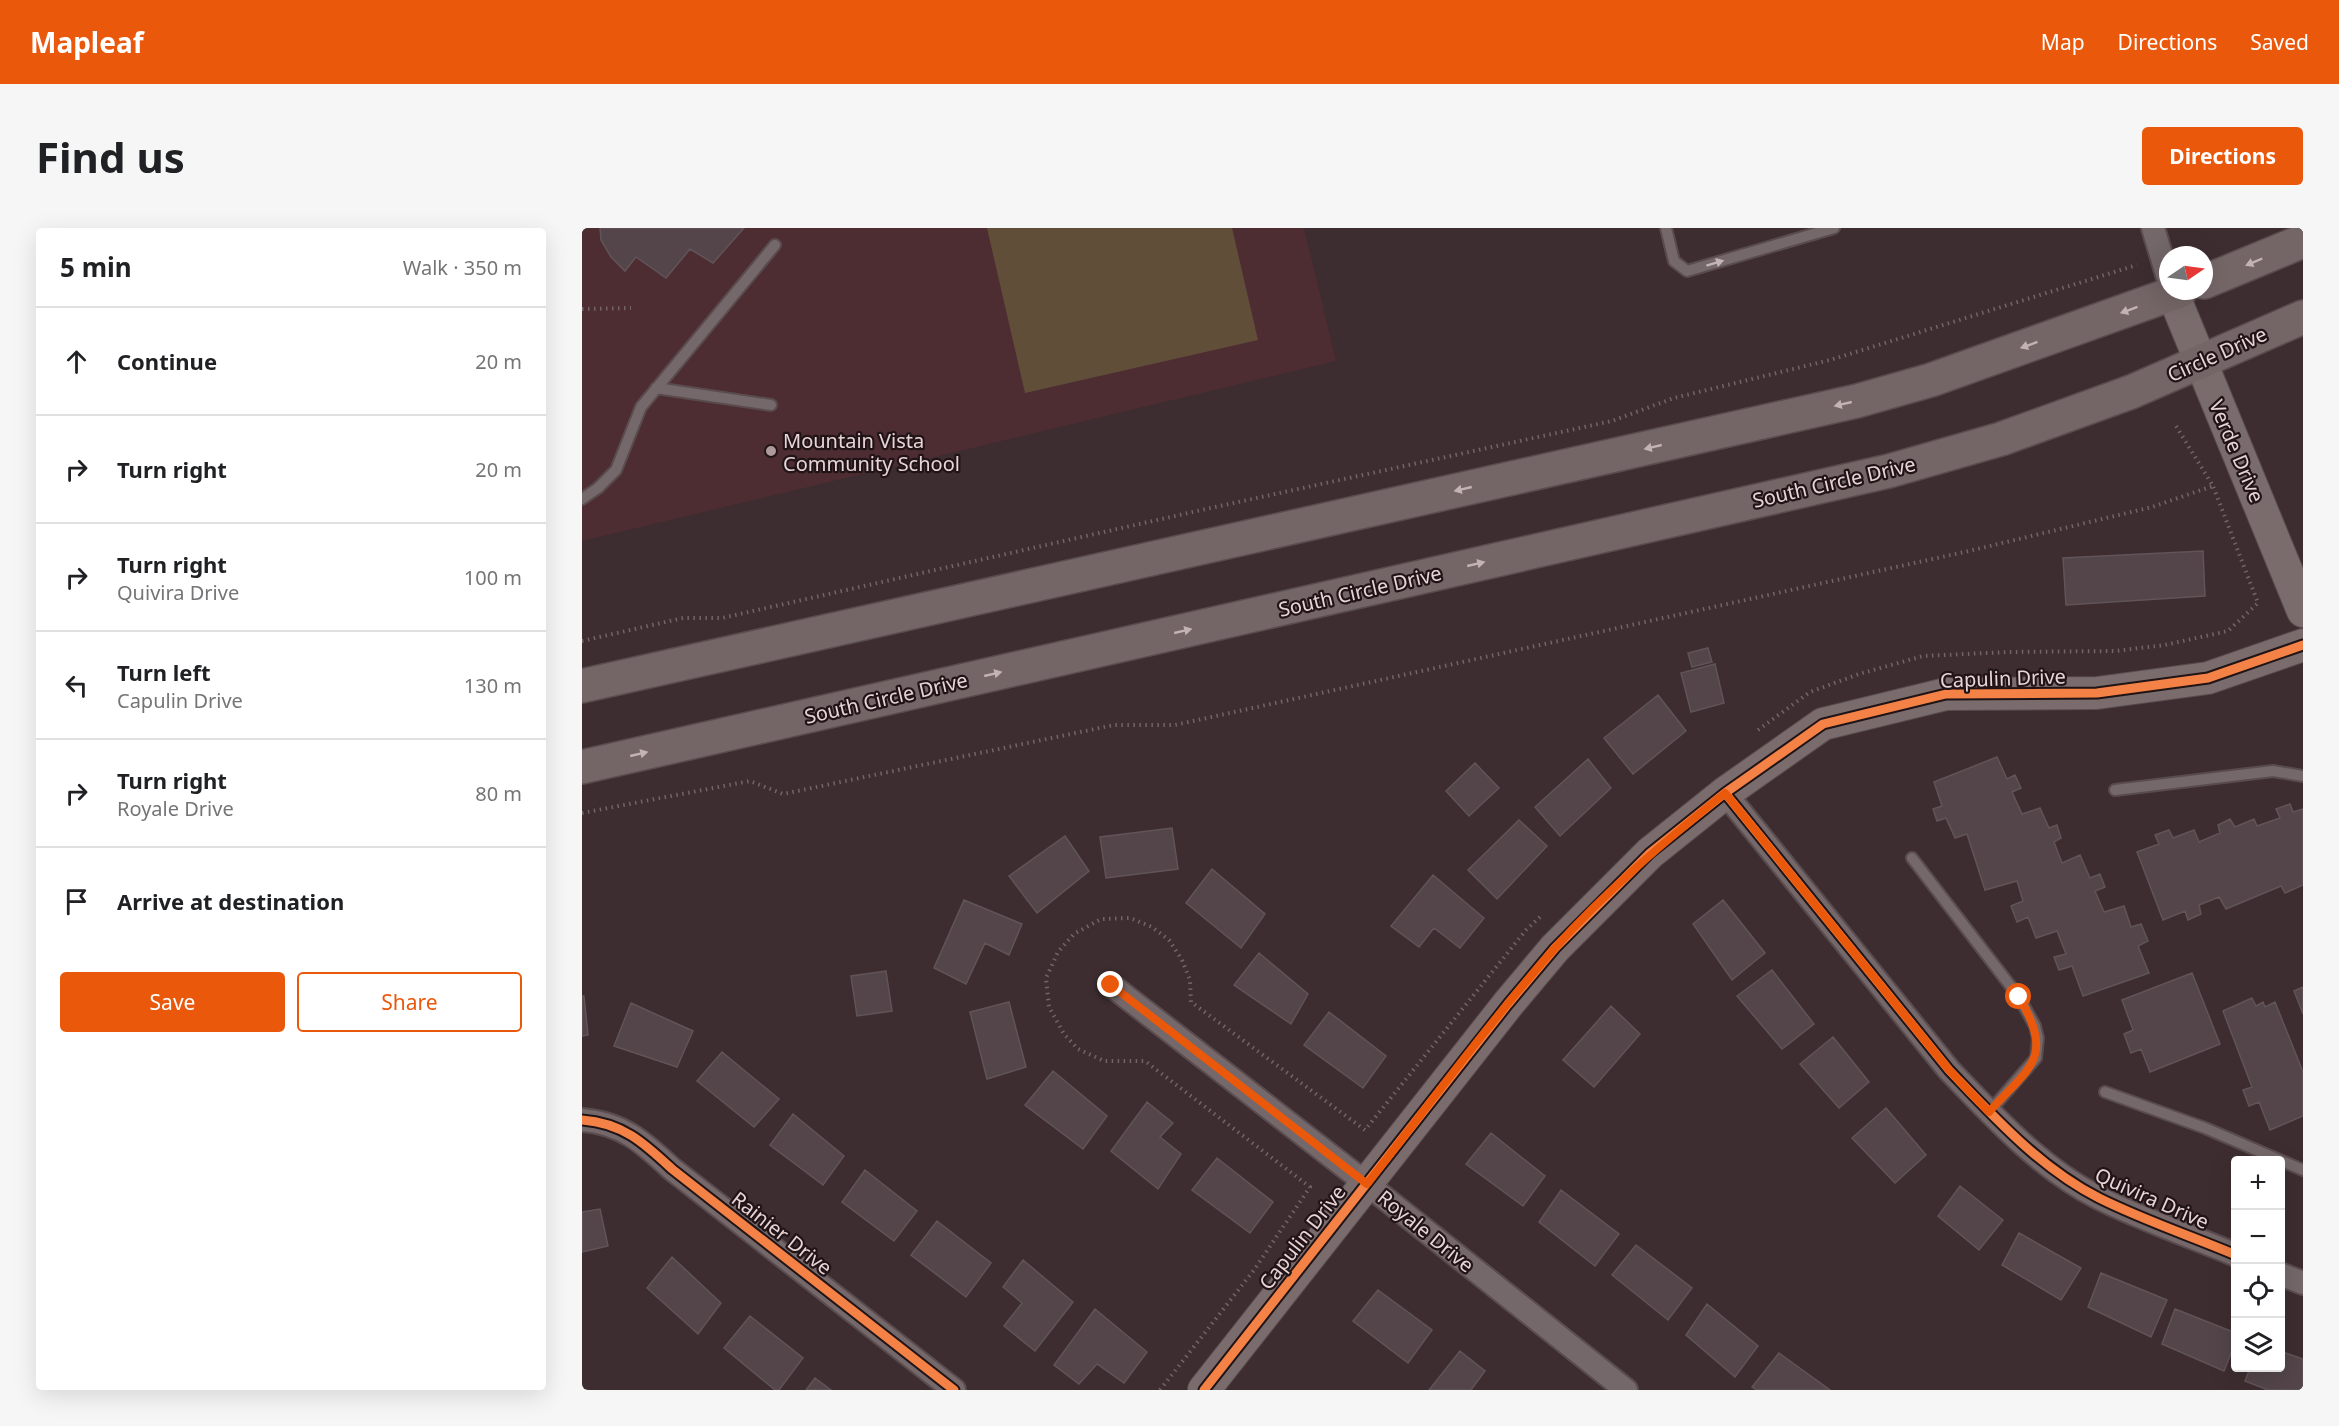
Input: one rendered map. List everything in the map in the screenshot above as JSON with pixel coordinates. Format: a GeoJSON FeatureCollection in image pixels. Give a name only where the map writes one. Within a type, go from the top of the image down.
{"type":"FeatureCollection","features":[{"type":"Feature","properties":{"kind":"main road"},"geometry":{"type":"LineString","coordinates":[[2213,278],[2303,241]]}},
{"type":"Feature","properties":{"kind":"main road"},"geometry":{"type":"LineString","coordinates":[[582,686],[1857,401],[1931,380],[2084,326],[2159,294]]}},
{"type":"Feature","properties":{"kind":"main road","name":"Circle Drive"},"geometry":{"type":"LineString","coordinates":[[2131,392],[2303,317]]}},
{"type":"Feature","properties":{"kind":"main road","name":"South Circle Drive"},"geometry":{"type":"LineString","coordinates":[[582,767],[1889,471],[2001,439],[2131,392]]}},
{"type":"Feature","properties":{"kind":"street","name":"Verde Drive"},"geometry":{"type":"LineString","coordinates":[[2153,228],[2159,246]]}},
{"type":"Feature","properties":{"kind":"street","name":"Verde Drive"},"geometry":{"type":"LineString","coordinates":[[2177,300],[2200,363],[2303,611]]}},
{"type":"Feature","properties":{"kind":"street","name":"Capulin Drive"},"geometry":{"type":"LineString","coordinates":[[1204,1390],[1508,1004],[1555,948],[1650,853],[1725,793],[1823,724],[1946,694],[2097,693],[2208,678],[2303,645]]}},
{"type":"Feature","properties":{"kind":"street","name":"Quivira Drive"},"geometry":{"type":"LineString","coordinates":[[1725,793],[1949,1070],[1989,1112],[2042,1160],[2098,1197],[2231,1253]]}},
{"type":"Feature","properties":{"kind":"street","name":"Royale Drive"},"geometry":{"type":"LineString","coordinates":[[1111,985],[1367,1184],[1626,1390]]}},
{"type":"Feature","properties":{"kind":"street","name":"Rainier Drive"},"geometry":{"type":"LineString","coordinates":[[582,1120],[600,1122],[639,1139],[672,1169],[954,1390]]}},
{"type":"Feature","properties":{"kind":"street"},"geometry":{"type":"LineString","coordinates":[[2285,1276],[2303,1283]]}},
{"type":"Feature","properties":{"kind":"lane"},"geometry":{"type":"LineString","coordinates":[[1666,228],[1674,261],[1687,271],[1834,228]]}},
{"type":"Feature","properties":{"kind":"lane"},"geometry":{"type":"LineString","coordinates":[[582,499],[598,488],[616,470],[641,407],[775,245]]}},
{"type":"Feature","properties":{"kind":"lane"},"geometry":{"type":"LineString","coordinates":[[656,388],[771,405]]}},
{"type":"Feature","properties":{"kind":"lane"},"geometry":{"type":"LineString","coordinates":[[2115,790],[2273,771],[2303,776]]}},
{"type":"Feature","properties":{"kind":"lane"},"geometry":{"type":"LineString","coordinates":[[1912,858],[2019,997],[2035,1026],[2038,1038],[2036,1058],[1989,1112]]}},
{"type":"Feature","properties":{"kind":"lane"},"geometry":{"type":"LineString","coordinates":[[2105,1092],[2205,1128],[2303,1170]]}},
{"type":"Feature","properties":{"kind":"path"},"geometry":{"type":"LineString","coordinates":[[582,640],[683,618],[722,618],[1612,421],[1674,398],[1830,360],[2138,265]]}},
{"type":"Feature","properties":{"kind":"path"},"geometry":{"type":"LineString","coordinates":[[582,309],[631,308]]}},
{"type":"Feature","properties":{"kind":"path"},"geometry":{"type":"LineString","coordinates":[[582,813],[750,781],[783,794],[1114,725],[1175,725],[1992,546],[2152,507],[2213,486],[2176,426]]}},
{"type":"Feature","properties":{"kind":"path"},"geometry":{"type":"LineString","coordinates":[[1160,1390],[1254,1270],[1310,1187],[1145,1061],[1104,1061],[1078,1049],[1064,1034],[1049,1007],[1046,978],[1058,952],[1074,934],[1101,919],[1130,918],[1152,927],[1169,940],[1182,960],[1190,980],[1191,1002]]}},
{"type":"Feature","properties":{"kind":"shaded area","name":"Mountain Vista Community School"},"geometry":{"type":"Polygon","coordinates":[[[582,228],[1304,228],[1336,361],[582,541],[582,228]]]}},
{"type":"Feature","properties":{"kind":"shaded area"},"geometry":{"type":"Polygon","coordinates":[[[987,228],[1232,228],[1258,340],[1025,393],[987,228]]]}},
{"type":"Feature","properties":{"kind":"building"},"geometry":{"type":"Polygon","coordinates":[[[600,228],[744,228],[713,263],[690,249],[666,278],[636,257],[625,271],[611,257],[601,240],[600,228]]]}},
{"type":"Feature","properties":{"kind":"building"},"geometry":{"type":"Polygon","coordinates":[[[2203,551],[2205,596],[2066,605],[2063,558],[2203,551]]]}},
{"type":"Feature","properties":{"kind":"building"},"geometry":{"type":"Polygon","coordinates":[[[1708,648],[1712,662],[1692,667],[1688,653],[1708,648]]]}},
{"type":"Feature","properties":{"kind":"building"},"geometry":{"type":"Polygon","coordinates":[[[1715,664],[1724,703],[1691,712],[1681,673],[1715,664]]]}},
{"type":"Feature","properties":{"kind":"building"},"geometry":{"type":"Polygon","coordinates":[[[1658,695],[1686,731],[1633,774],[1604,738],[1658,695]]]}},
{"type":"Feature","properties":{"kind":"building"},"geometry":{"type":"Polygon","coordinates":[[[1997,757],[2007,779],[2015,775],[2021,788],[2012,792],[2022,814],[2040,808],[2049,828],[2057,825],[2061,838],[2054,842],[2062,863],[2080,855],[2090,878],[2100,874],[2105,887],[2095,891],[2104,912],[2124,906],[2131,927],[2141,924],[2148,941],[2138,946],[2149,973],[2083,996],[2072,966],[2059,970],[2054,957],[2066,954],[2057,931],[2036,938],[2028,917],[2017,922],[2011,906],[2023,901],[2017,881],[1985,890],[1967,834],[1955,838],[1946,818],[1937,821],[1933,809],[1942,806],[1934,782],[1997,757]]]}},
{"type":"Feature","properties":{"kind":"building"},"geometry":{"type":"Polygon","coordinates":[[[1588,759],[1611,788],[1560,836],[1535,807],[1588,759]]]}},
{"type":"Feature","properties":{"kind":"building"},"geometry":{"type":"Polygon","coordinates":[[[1475,763],[1499,788],[1469,816],[1446,791],[1475,763]]]}},
{"type":"Feature","properties":{"kind":"building"},"geometry":{"type":"Polygon","coordinates":[[[2290,804],[2293,812],[2303,809],[2303,885],[2285,893],[2281,886],[2226,909],[2219,897],[2199,905],[2201,914],[2188,920],[2185,911],[2163,920],[2137,852],[2159,844],[2155,835],[2169,830],[2173,838],[2194,830],[2199,842],[2220,833],[2218,825],[2230,819],[2235,827],[2254,819],[2257,826],[2280,818],[2276,809],[2290,804]]]}},
{"type":"Feature","properties":{"kind":"building"},"geometry":{"type":"Polygon","coordinates":[[[1519,820],[1547,846],[1497,899],[1468,870],[1519,820]]]}},
{"type":"Feature","properties":{"kind":"building"},"geometry":{"type":"Polygon","coordinates":[[[1172,828],[1178,869],[1106,878],[1100,837],[1172,828]]]}},
{"type":"Feature","properties":{"kind":"building"},"geometry":{"type":"Polygon","coordinates":[[[1065,836],[1089,871],[1037,913],[1009,876],[1065,836]]]}},
{"type":"Feature","properties":{"kind":"building"},"geometry":{"type":"Polygon","coordinates":[[[1212,869],[1265,914],[1241,948],[1186,903],[1212,869]]]}},
{"type":"Feature","properties":{"kind":"building"},"geometry":{"type":"Polygon","coordinates":[[[1433,875],[1484,918],[1460,948],[1434,928],[1419,947],[1391,926],[1433,875]]]}},
{"type":"Feature","properties":{"kind":"building"},"geometry":{"type":"Polygon","coordinates":[[[964,900],[1022,924],[1009,955],[985,943],[966,984],[934,968],[964,900]]]}},
{"type":"Feature","properties":{"kind":"building"},"geometry":{"type":"Polygon","coordinates":[[[1723,900],[1765,953],[1732,980],[1693,924],[1723,900]]]}},
{"type":"Feature","properties":{"kind":"building"},"geometry":{"type":"Polygon","coordinates":[[[1259,953],[1308,994],[1291,1024],[1234,985],[1259,953]]]}},
{"type":"Feature","properties":{"kind":"building"},"geometry":{"type":"Polygon","coordinates":[[[1772,970],[1814,1024],[1782,1049],[1737,996],[1772,970]]]}},
{"type":"Feature","properties":{"kind":"building"},"geometry":{"type":"Polygon","coordinates":[[[886,971],[892,1011],[857,1016],[851,976],[886,971]]]}},
{"type":"Feature","properties":{"kind":"building"},"geometry":{"type":"Polygon","coordinates":[[[2192,973],[2220,1044],[2150,1072],[2141,1049],[2131,1053],[2124,1034],[2133,1030],[2122,1000],[2192,973]]]}},
{"type":"Feature","properties":{"kind":"building"},"geometry":{"type":"Polygon","coordinates":[[[2303,987],[2303,1014],[2294,991],[2303,987]]]}},
{"type":"Feature","properties":{"kind":"building"},"geometry":{"type":"Polygon","coordinates":[[[582,996],[584,996],[588,1035],[582,1036],[582,996]]]}},
{"type":"Feature","properties":{"kind":"building"},"geometry":{"type":"Polygon","coordinates":[[[2252,998],[2256,1006],[2263,1002],[2265,1007],[2275,1002],[2303,1072],[2303,1116],[2270,1130],[2259,1102],[2249,1106],[2243,1090],[2252,1087],[2223,1011],[2252,998]]]}},
{"type":"Feature","properties":{"kind":"building"},"geometry":{"type":"Polygon","coordinates":[[[1009,1002],[1026,1067],[987,1079],[970,1012],[1009,1002]]]}},
{"type":"Feature","properties":{"kind":"building"},"geometry":{"type":"Polygon","coordinates":[[[631,1003],[693,1031],[677,1067],[614,1046],[631,1003]]]}},
{"type":"Feature","properties":{"kind":"building"},"geometry":{"type":"Polygon","coordinates":[[[1611,1006],[1640,1034],[1594,1087],[1563,1060],[1611,1006]]]}},
{"type":"Feature","properties":{"kind":"building"},"geometry":{"type":"Polygon","coordinates":[[[1329,1012],[1386,1056],[1363,1088],[1304,1045],[1329,1012]]]}},
{"type":"Feature","properties":{"kind":"building"},"geometry":{"type":"Polygon","coordinates":[[[1833,1037],[1869,1082],[1839,1108],[1800,1064],[1833,1037]]]}},
{"type":"Feature","properties":{"kind":"building"},"geometry":{"type":"Polygon","coordinates":[[[722,1052],[779,1099],[754,1127],[697,1081],[722,1052]]]}},
{"type":"Feature","properties":{"kind":"building"},"geometry":{"type":"Polygon","coordinates":[[[1053,1071],[1107,1116],[1083,1149],[1025,1105],[1053,1071]]]}},
{"type":"Feature","properties":{"kind":"building"},"geometry":{"type":"Polygon","coordinates":[[[1147,1102],[1173,1123],[1160,1137],[1181,1154],[1158,1189],[1111,1151],[1147,1102]]]}},
{"type":"Feature","properties":{"kind":"building"},"geometry":{"type":"Polygon","coordinates":[[[1886,1108],[1926,1155],[1895,1183],[1852,1138],[1886,1108]]]}},
{"type":"Feature","properties":{"kind":"building"},"geometry":{"type":"Polygon","coordinates":[[[793,1114],[844,1156],[823,1185],[770,1145],[793,1114]]]}},
{"type":"Feature","properties":{"kind":"building"},"geometry":{"type":"Polygon","coordinates":[[[1491,1133],[1545,1176],[1523,1206],[1466,1164],[1491,1133]]]}},
{"type":"Feature","properties":{"kind":"building"},"geometry":{"type":"Polygon","coordinates":[[[1217,1158],[1273,1202],[1250,1233],[1192,1190],[1217,1158]]]}},
{"type":"Feature","properties":{"kind":"building"},"geometry":{"type":"Polygon","coordinates":[[[865,1170],[917,1211],[894,1241],[842,1202],[865,1170]]]}},
{"type":"Feature","properties":{"kind":"building"},"geometry":{"type":"Polygon","coordinates":[[[1960,1186],[2003,1220],[1979,1250],[1938,1216],[1960,1186]]]}},
{"type":"Feature","properties":{"kind":"building"},"geometry":{"type":"Polygon","coordinates":[[[1561,1190],[1619,1234],[1595,1266],[1539,1222],[1561,1190]]]}},
{"type":"Feature","properties":{"kind":"building"},"geometry":{"type":"Polygon","coordinates":[[[600,1209],[608,1246],[582,1252],[582,1212],[600,1209]]]}},
{"type":"Feature","properties":{"kind":"building"},"geometry":{"type":"Polygon","coordinates":[[[937,1221],[991,1263],[966,1297],[911,1255],[937,1221]]]}},
{"type":"Feature","properties":{"kind":"building"},"geometry":{"type":"Polygon","coordinates":[[[2019,1233],[2081,1268],[2061,1300],[2002,1265],[2019,1233]]]}},
{"type":"Feature","properties":{"kind":"building"},"geometry":{"type":"Polygon","coordinates":[[[1636,1245],[1692,1288],[1668,1320],[1612,1275],[1636,1245]]]}},
{"type":"Feature","properties":{"kind":"building"},"geometry":{"type":"Polygon","coordinates":[[[672,1257],[721,1303],[698,1334],[647,1288],[672,1257]]]}},
{"type":"Feature","properties":{"kind":"building"},"geometry":{"type":"Polygon","coordinates":[[[1023,1260],[1073,1302],[1035,1351],[1004,1326],[1022,1303],[1003,1287],[1023,1260]]]}},
{"type":"Feature","properties":{"kind":"building"},"geometry":{"type":"Polygon","coordinates":[[[2101,1273],[2167,1300],[2151,1337],[2088,1307],[2101,1273]]]}},
{"type":"Feature","properties":{"kind":"building"},"geometry":{"type":"Polygon","coordinates":[[[1378,1290],[1432,1330],[1408,1363],[1353,1321],[1378,1290]]]}},
{"type":"Feature","properties":{"kind":"building"},"geometry":{"type":"Polygon","coordinates":[[[1707,1304],[1758,1346],[1735,1377],[1686,1335],[1707,1304]]]}},
{"type":"Feature","properties":{"kind":"building"},"geometry":{"type":"Polygon","coordinates":[[[1095,1309],[1147,1352],[1124,1383],[1097,1364],[1079,1384],[1054,1365],[1095,1309]]]}},
{"type":"Feature","properties":{"kind":"building"},"geometry":{"type":"Polygon","coordinates":[[[2175,1309],[2231,1331],[2231,1353],[2224,1371],[2162,1344],[2175,1309]]]}},
{"type":"Feature","properties":{"kind":"building"},"geometry":{"type":"Polygon","coordinates":[[[750,1316],[803,1358],[779,1390],[775,1390],[724,1348],[750,1316]]]}},
{"type":"Feature","properties":{"kind":"building"},"geometry":{"type":"Polygon","coordinates":[[[1460,1351],[1485,1371],[1471,1390],[1429,1390],[1460,1351]]]}},
{"type":"Feature","properties":{"kind":"building"},"geometry":{"type":"Polygon","coordinates":[[[1779,1353],[1830,1390],[1757,1390],[1752,1387],[1779,1353]]]}},
{"type":"Feature","properties":{"kind":"building"},"geometry":{"type":"Polygon","coordinates":[[[2285,1353],[2303,1359],[2303,1390],[2268,1390],[2245,1381],[2248,1372],[2285,1372],[2285,1353]]]}},
{"type":"Feature","properties":{"kind":"building"},"geometry":{"type":"Polygon","coordinates":[[[815,1378],[831,1390],[806,1390],[815,1378]]]}},
{"type":"Feature","properties":{"kind":"cycle path"},"geometry":{"type":"LineString","coordinates":[[1204,1390],[1508,1004],[1555,948],[1650,853],[1725,793],[1823,724],[1946,694],[2097,693],[2208,678],[2303,645]]}},
{"type":"Feature","properties":{"kind":"cycle path"},"geometry":{"type":"LineString","coordinates":[[1725,793],[1949,1070],[2037,1157],[2077,1186],[2099,1198],[2231,1253]]}},
{"type":"Feature","properties":{"kind":"cycle path"},"geometry":{"type":"LineString","coordinates":[[582,1120],[609,1125],[642,1143],[954,1390]]}},
{"type":"Feature","properties":{"kind":"place","name":"Mountain Vista Community School"},"geometry":{"type":"Point","coordinates":[771,451]}},
{"type":"Feature","properties":{"kind":"route"},"geometry":{"type":"LineString","coordinates":[[1111,985],[1367,1184],[1508,1004],[1555,948],[1650,853],[1725,793],[1949,1070],[1989,1112],[2036,1058],[2038,1038],[2035,1026],[2019,997]]}}]}
